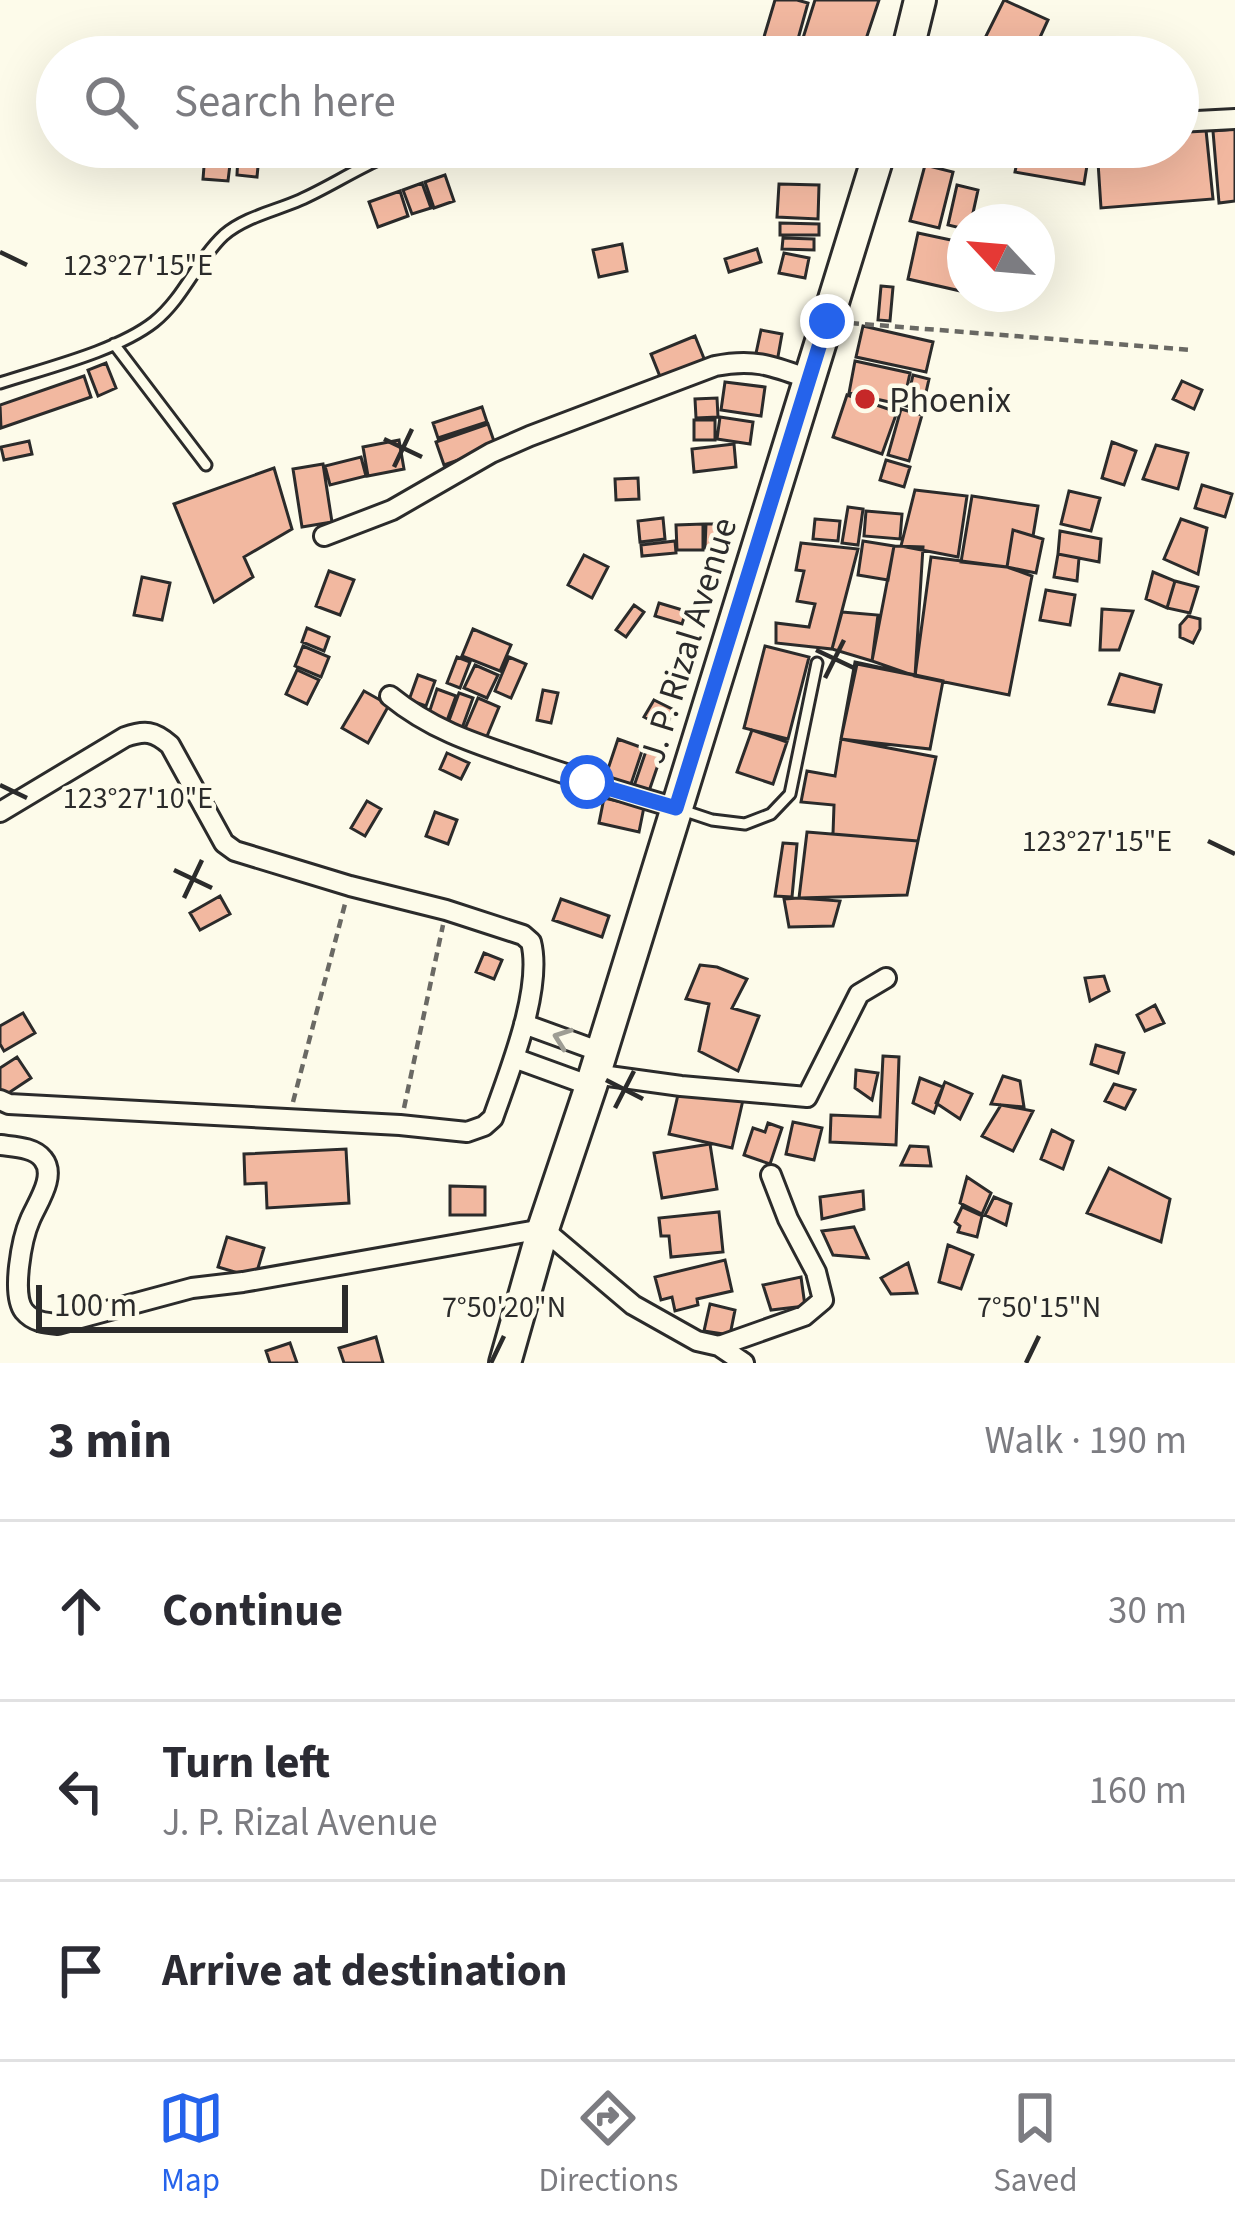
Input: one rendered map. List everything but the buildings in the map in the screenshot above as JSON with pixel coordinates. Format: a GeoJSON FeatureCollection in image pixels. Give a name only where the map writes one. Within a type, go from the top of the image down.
{"type":"FeatureCollection","features":[{"type":"Feature","properties":{"kind":"main road"},"geometry":{"type":"LineString","coordinates":[[911,36],[920,0]]}},
{"type":"Feature","properties":{"kind":"main road","name":"J. P. Rizal Avenue"},"geometry":{"type":"LineString","coordinates":[[506,1363],[543,1229],[874,168]]}},
{"type":"Feature","properties":{"kind":"street"},"geometry":{"type":"LineString","coordinates":[[1199,121],[1235,119]]}},
{"type":"Feature","properties":{"kind":"street"},"geometry":{"type":"LineString","coordinates":[[324,536],[392,511],[491,453],[530,436],[716,366],[757,362],[809,379]]}},
{"type":"Feature","properties":{"kind":"street"},"geometry":{"type":"LineString","coordinates":[[390,696],[422,720],[466,741],[676,808]]}},
{"type":"Feature","properties":{"kind":"street"},"geometry":{"type":"LineString","coordinates":[[0,812],[143,730],[170,745],[224,843],[249,857],[523,935],[531,942],[535,964],[524,1024],[493,1118],[466,1132],[0,1100]]}},
{"type":"Feature","properties":{"kind":"street"},"geometry":{"type":"LineString","coordinates":[[514,1058],[681,1086],[807,1097],[859,994],[886,978]]}},
{"type":"Feature","properties":{"kind":"street"},"geometry":{"type":"LineString","coordinates":[[524,1024],[595,1071]]}},
{"type":"Feature","properties":{"kind":"street"},"geometry":{"type":"LineString","coordinates":[[0,1145],[39,1154],[47,1163],[48,1178],[28,1222],[20,1264],[19,1298],[38,1322],[58,1324],[192,1288],[543,1229],[633,1305],[744,1363]]}},
{"type":"Feature","properties":{"kind":"street"},"geometry":{"type":"LineString","coordinates":[[719,1346],[804,1316],[823,1300],[816,1272],[771,1175]]}},
{"type":"Feature","properties":{"kind":"lane"},"geometry":{"type":"LineString","coordinates":[[0,383],[114,344],[153,323],[223,236],[362,168]]}},
{"type":"Feature","properties":{"kind":"lane"},"geometry":{"type":"LineString","coordinates":[[114,344],[206,466]]}},
{"type":"Feature","properties":{"kind":"lane"},"geometry":{"type":"LineString","coordinates":[[676,808],[745,824],[771,814],[790,794],[817,663]]}},
{"type":"Feature","properties":{"kind":"path"},"geometry":{"type":"LineString","coordinates":[[827,321],[1192,350]]}},
{"type":"Feature","properties":{"kind":"path"},"geometry":{"type":"LineString","coordinates":[[288,1119],[350,886]]}},
{"type":"Feature","properties":{"kind":"path"},"geometry":{"type":"LineString","coordinates":[[400,1125],[446,910]]}},
{"type":"Feature","properties":{"kind":"place","name":"Phoenix"},"geometry":{"type":"Point","coordinates":[865,399]}},
{"type":"Feature","properties":{"kind":"route"},"geometry":{"type":"LineString","coordinates":[[587,782],[676,808],[827,321]]}}]}
